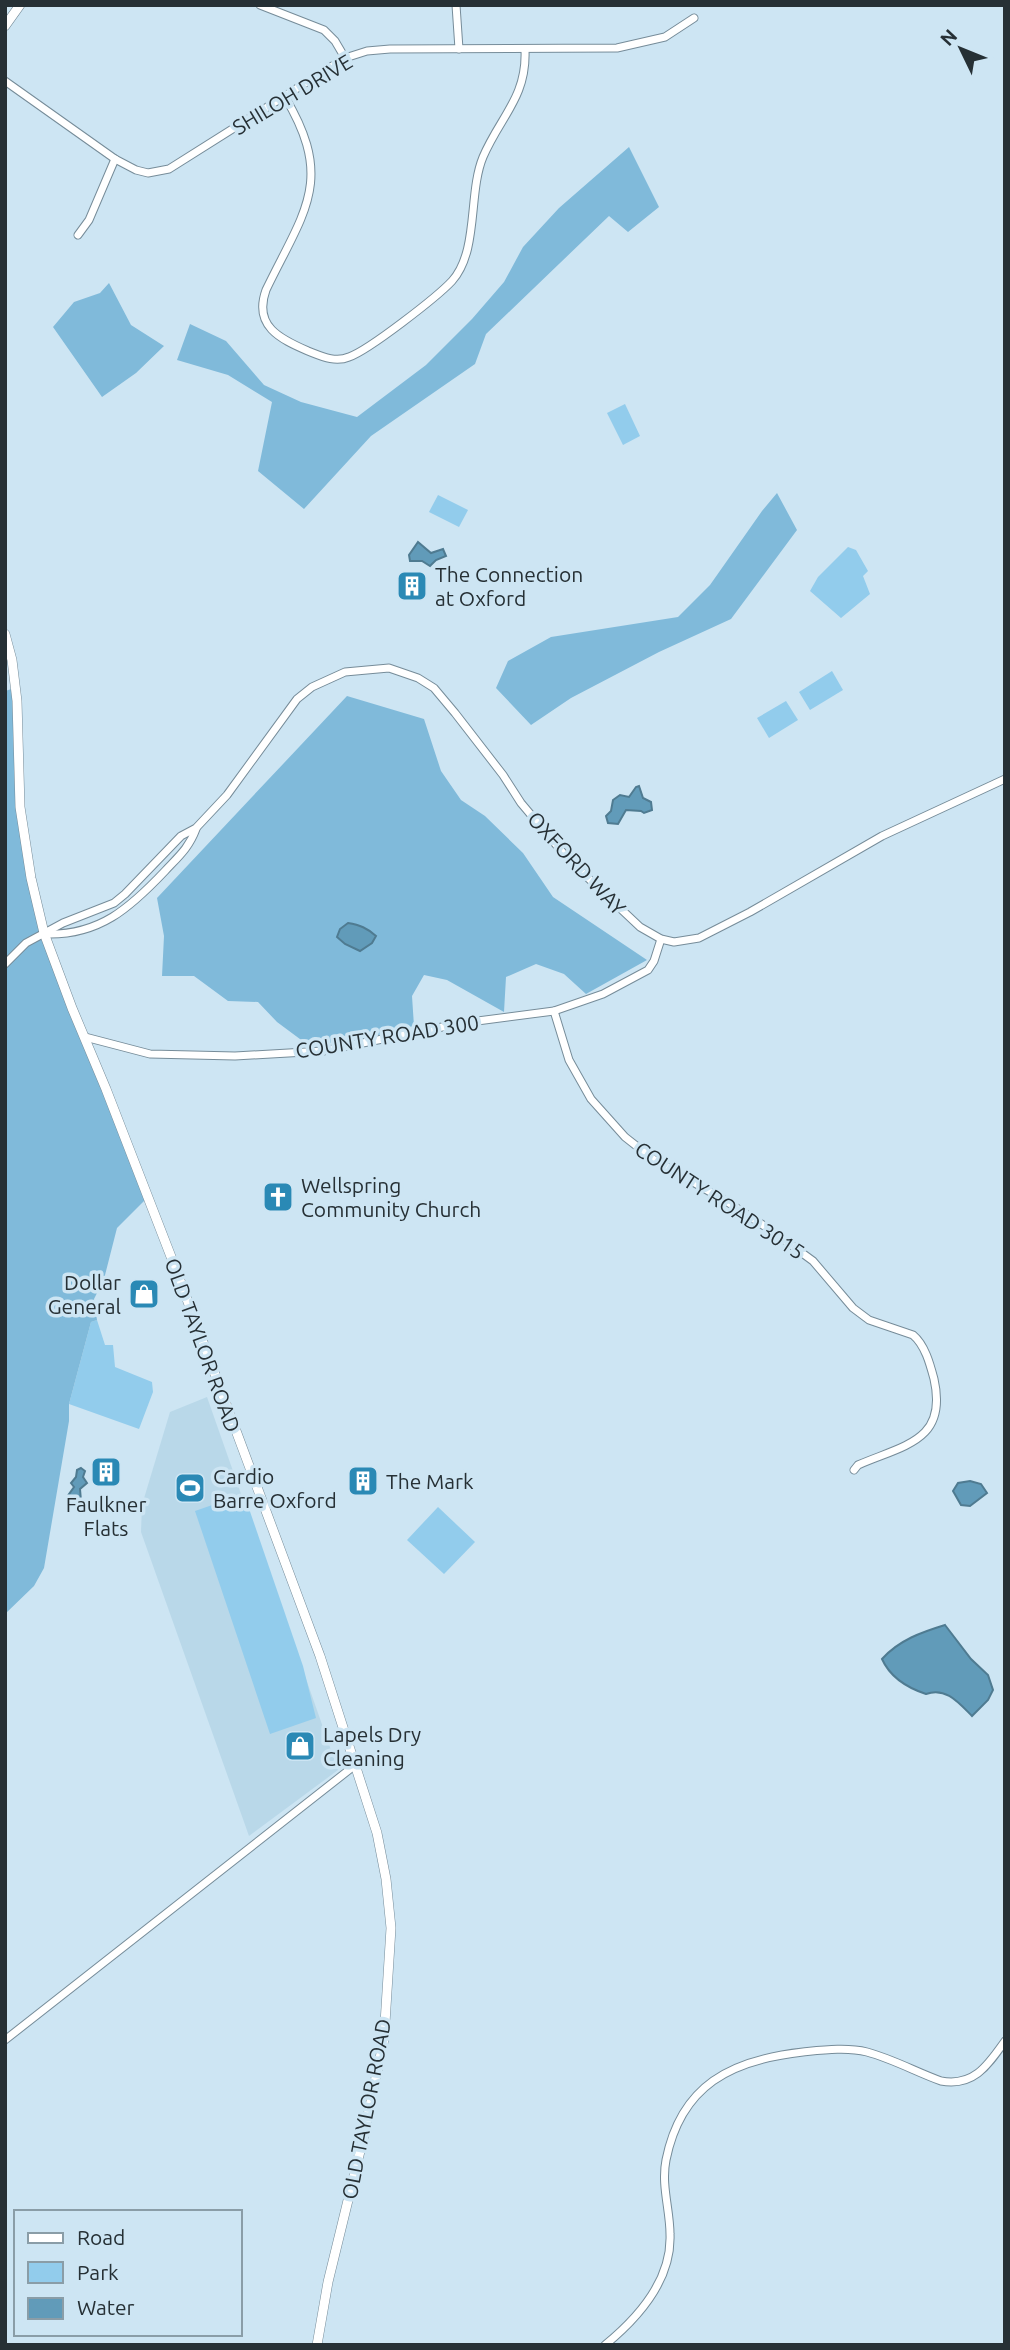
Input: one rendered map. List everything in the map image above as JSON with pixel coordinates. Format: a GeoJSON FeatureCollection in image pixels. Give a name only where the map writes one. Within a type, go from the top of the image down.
{"type":"FeatureCollection","features":[{"type":"Feature","properties":{"kind":"street"},"geometry":{"type":"LineString","coordinates":[[5,26],[20,5]]}},
{"type":"Feature","properties":{"kind":"street"},"geometry":{"type":"LineString","coordinates":[[260,5],[324,30],[335,41],[345,58]]}},
{"type":"Feature","properties":{"kind":"street"},"geometry":{"type":"LineString","coordinates":[[456,5],[459,49]]}},
{"type":"Feature","properties":{"kind":"street","name":"SHILOH DRIVE"},"geometry":{"type":"LineString","coordinates":[[5,81],[116,159],[148,173],[169,169],[345,58],[367,51],[617,48],[665,37],[694,18]]}},
{"type":"Feature","properties":{"kind":"street"},"geometry":{"type":"LineString","coordinates":[[285,97],[300,122],[310,151],[312,180],[306,207],[266,289],[262,301],[263,313],[280,338],[333,360],[347,359],[441,291],[458,271],[466,252],[482,158],[520,91],[524,77],[525,50]]}},
{"type":"Feature","properties":{"kind":"street"},"geometry":{"type":"LineString","coordinates":[[78,235],[89,220],[116,159]]}},
{"type":"Feature","properties":{"kind":"street","name":"OLD TAYLOR ROAD"},"geometry":{"type":"LineString","coordinates":[[6,636],[17,701],[20,807],[31,878],[44,933],[169,1252],[320,1656],[377,1833],[386,1879],[391,1928],[384,2039],[328,2282],[317,2345]]}},
{"type":"Feature","properties":{"kind":"street","name":"OXFORD WAY"},"geometry":{"type":"LineString","coordinates":[[44,933],[114,902],[125,894],[181,836],[196,828],[227,794],[281,718],[297,699],[312,687],[345,672],[389,668],[418,678],[434,688],[546,834],[629,918],[661,939]]}},
{"type":"Feature","properties":{"kind":"street"},"geometry":{"type":"LineString","coordinates":[[661,939],[674,942],[699,938],[750,912],[882,836],[1005,779]]}},
{"type":"Feature","properties":{"kind":"street","name":"OXFORD WAY"},"geometry":{"type":"LineString","coordinates":[[44,933],[67,935],[106,921],[127,909],[190,844],[196,828]]}},
{"type":"Feature","properties":{"kind":"street"},"geometry":{"type":"LineString","coordinates":[[5,964],[26,943],[44,933]]}},
{"type":"Feature","properties":{"kind":"street","name":"COUNTY ROAD 300"},"geometry":{"type":"LineString","coordinates":[[85,1037],[150,1054],[235,1056],[323,1051],[462,1023],[554,1011],[603,994],[648,970],[661,939]]}},
{"type":"Feature","properties":{"kind":"street","name":"COUNTY ROAD 3015"},"geometry":{"type":"LineString","coordinates":[[554,1011],[569,1060],[595,1105],[625,1137],[653,1158],[726,1201],[813,1261],[853,1307],[869,1320],[918,1339],[932,1371],[936,1391],[937,1408],[933,1423],[912,1442],[859,1465],[854,1470]]}},
{"type":"Feature","properties":{"kind":"street"},"geometry":{"type":"LineString","coordinates":[[5,2040],[354,1766]]}},
{"type":"Feature","properties":{"kind":"street"},"geometry":{"type":"LineString","coordinates":[[605,2345],[628,2325],[666,2271],[670,2254],[670,2234],[665,2194],[665,2163],[678,2120],[693,2098],[708,2083],[724,2072],[758,2060],[826,2050],[864,2051],[952,2083],[978,2076],[1005,2042]]}},
{"type":"Feature","properties":{"kind":"shaded area"},"geometry":{"type":"Polygon","coordinates":[[[629,147],[659,207],[628,232],[609,216],[486,334],[475,364],[371,436],[304,509],[258,471],[272,402],[228,375],[177,360],[190,324],[226,341],[264,385],[301,402],[357,417],[426,365],[504,282],[523,247],[559,208],[629,147]]]}},
{"type":"Feature","properties":{"kind":"shaded area"},"geometry":{"type":"Polygon","coordinates":[[[109,283],[131,325],[164,346],[136,373],[102,397],[53,327],[74,302],[100,293],[109,283]]]}},
{"type":"Feature","properties":{"kind":"shaded area"},"geometry":{"type":"Polygon","coordinates":[[[777,493],[797,530],[731,619],[659,652],[571,698],[531,725],[496,688],[508,661],[551,637],[678,617],[710,585],[777,493]]]}},
{"type":"Feature","properties":{"kind":"shaded area"},"geometry":{"type":"Polygon","coordinates":[[[15,688],[20,803],[44,933],[148,1197],[117,1228],[104,1279],[94,1299],[97,1320],[91,1322],[69,1404],[69,1421],[44,1568],[34,1586],[5,1614],[5,691],[15,688]]]}},
{"type":"Feature","properties":{"kind":"shaded area"},"geometry":{"type":"Polygon","coordinates":[[[347,696],[424,719],[441,771],[461,800],[485,816],[523,853],[553,897],[647,960],[586,994],[564,974],[536,964],[506,977],[504,1012],[447,980],[424,975],[412,996],[414,1026],[359,1040],[308,1045],[277,1022],[258,1002],[228,1001],[194,976],[162,976],[164,936],[157,898],[347,696]]]}},
{"type":"Feature","properties":{"kind":"shaded area"},"geometry":{"type":"Polygon","coordinates":[[[207,1397],[338,1770],[249,1836],[141,1532],[142,1505],[170,1412],[207,1397]]]}},
{"type":"Feature","properties":{"kind":"green space"},"geometry":{"type":"Polygon","coordinates":[[[625,404],[640,436],[623,445],[607,413],[625,404]]]}},
{"type":"Feature","properties":{"kind":"green space"},"geometry":{"type":"Polygon","coordinates":[[[438,495],[468,510],[459,527],[429,512],[438,495]]]}},
{"type":"Feature","properties":{"kind":"green space"},"geometry":{"type":"Polygon","coordinates":[[[848,547],[856,550],[868,571],[863,576],[870,594],[841,618],[810,591],[818,577],[848,547]]]}},
{"type":"Feature","properties":{"kind":"green space"},"geometry":{"type":"Polygon","coordinates":[[[832,671],[843,690],[810,710],[799,692],[832,671]]]}},
{"type":"Feature","properties":{"kind":"green space"},"geometry":{"type":"Polygon","coordinates":[[[786,701],[798,720],[769,738],[757,718],[786,701]]]}},
{"type":"Feature","properties":{"kind":"green space"},"geometry":{"type":"Polygon","coordinates":[[[97,1320],[105,1345],[113,1345],[115,1367],[152,1382],[153,1392],[139,1429],[69,1404],[91,1322],[97,1320]]]}},
{"type":"Feature","properties":{"kind":"green space"},"geometry":{"type":"Polygon","coordinates":[[[244,1494],[303,1666],[316,1718],[270,1734],[195,1511],[244,1494]]]}},
{"type":"Feature","properties":{"kind":"green space"},"geometry":{"type":"Polygon","coordinates":[[[438,1507],[475,1542],[444,1574],[407,1540],[438,1507]]]}},
{"type":"Feature","properties":{"kind":"water"},"geometry":{"type":"Polygon","coordinates":[[[418,542],[431,553],[443,549],[446,556],[430,566],[422,561],[410,561],[409,555],[418,542]]]}},
{"type":"Feature","properties":{"kind":"water"},"geometry":{"type":"Polygon","coordinates":[[[639,786],[643,798],[651,802],[652,810],[644,813],[626,810],[618,824],[608,823],[606,816],[611,811],[613,800],[620,795],[629,797],[639,786]]]}},
{"type":"Feature","properties":{"kind":"water"},"geometry":{"type":"Polygon","coordinates":[[[348,923],[373,933],[376,936],[372,943],[360,951],[345,944],[337,937],[340,929],[348,923]]]}},
{"type":"Feature","properties":{"kind":"water"},"geometry":{"type":"Polygon","coordinates":[[[81,1468],[85,1471],[83,1477],[87,1483],[80,1489],[81,1501],[74,1505],[69,1503],[67,1497],[74,1487],[71,1483],[77,1470],[81,1468]]]}},
{"type":"Feature","properties":{"kind":"water"},"geometry":{"type":"Polygon","coordinates":[[[970,1481],[981,1484],[987,1493],[970,1506],[961,1505],[953,1491],[958,1483],[970,1481]]]}},
{"type":"Feature","properties":{"kind":"water"},"geometry":{"type":"Polygon","coordinates":[[[945,1625],[971,1659],[988,1675],[993,1690],[988,1700],[972,1716],[946,1694],[926,1694],[906,1685],[890,1671],[882,1659],[903,1642],[945,1625]]]}},
{"type":"Feature","properties":{"kind":"place","name":"The Connection at Oxford"},"geometry":{"type":"Point","coordinates":[412,586]}},
{"type":"Feature","properties":{"kind":"place","name":"Wellspring Community Church"},"geometry":{"type":"Point","coordinates":[278,1197]}},
{"type":"Feature","properties":{"kind":"place","name":"Dollar General"},"geometry":{"type":"Point","coordinates":[144,1294]}},
{"type":"Feature","properties":{"kind":"place","name":"Faulkner Flats"},"geometry":{"type":"Point","coordinates":[106,1472]}},
{"type":"Feature","properties":{"kind":"place","name":"The Mark"},"geometry":{"type":"Point","coordinates":[363,1481]}},
{"type":"Feature","properties":{"kind":"place","name":"Cardio Barre Oxford"},"geometry":{"type":"Point","coordinates":[190,1488]}},
{"type":"Feature","properties":{"kind":"place","name":"Lapels Dry Cleaning"},"geometry":{"type":"Point","coordinates":[300,1746]}}]}
